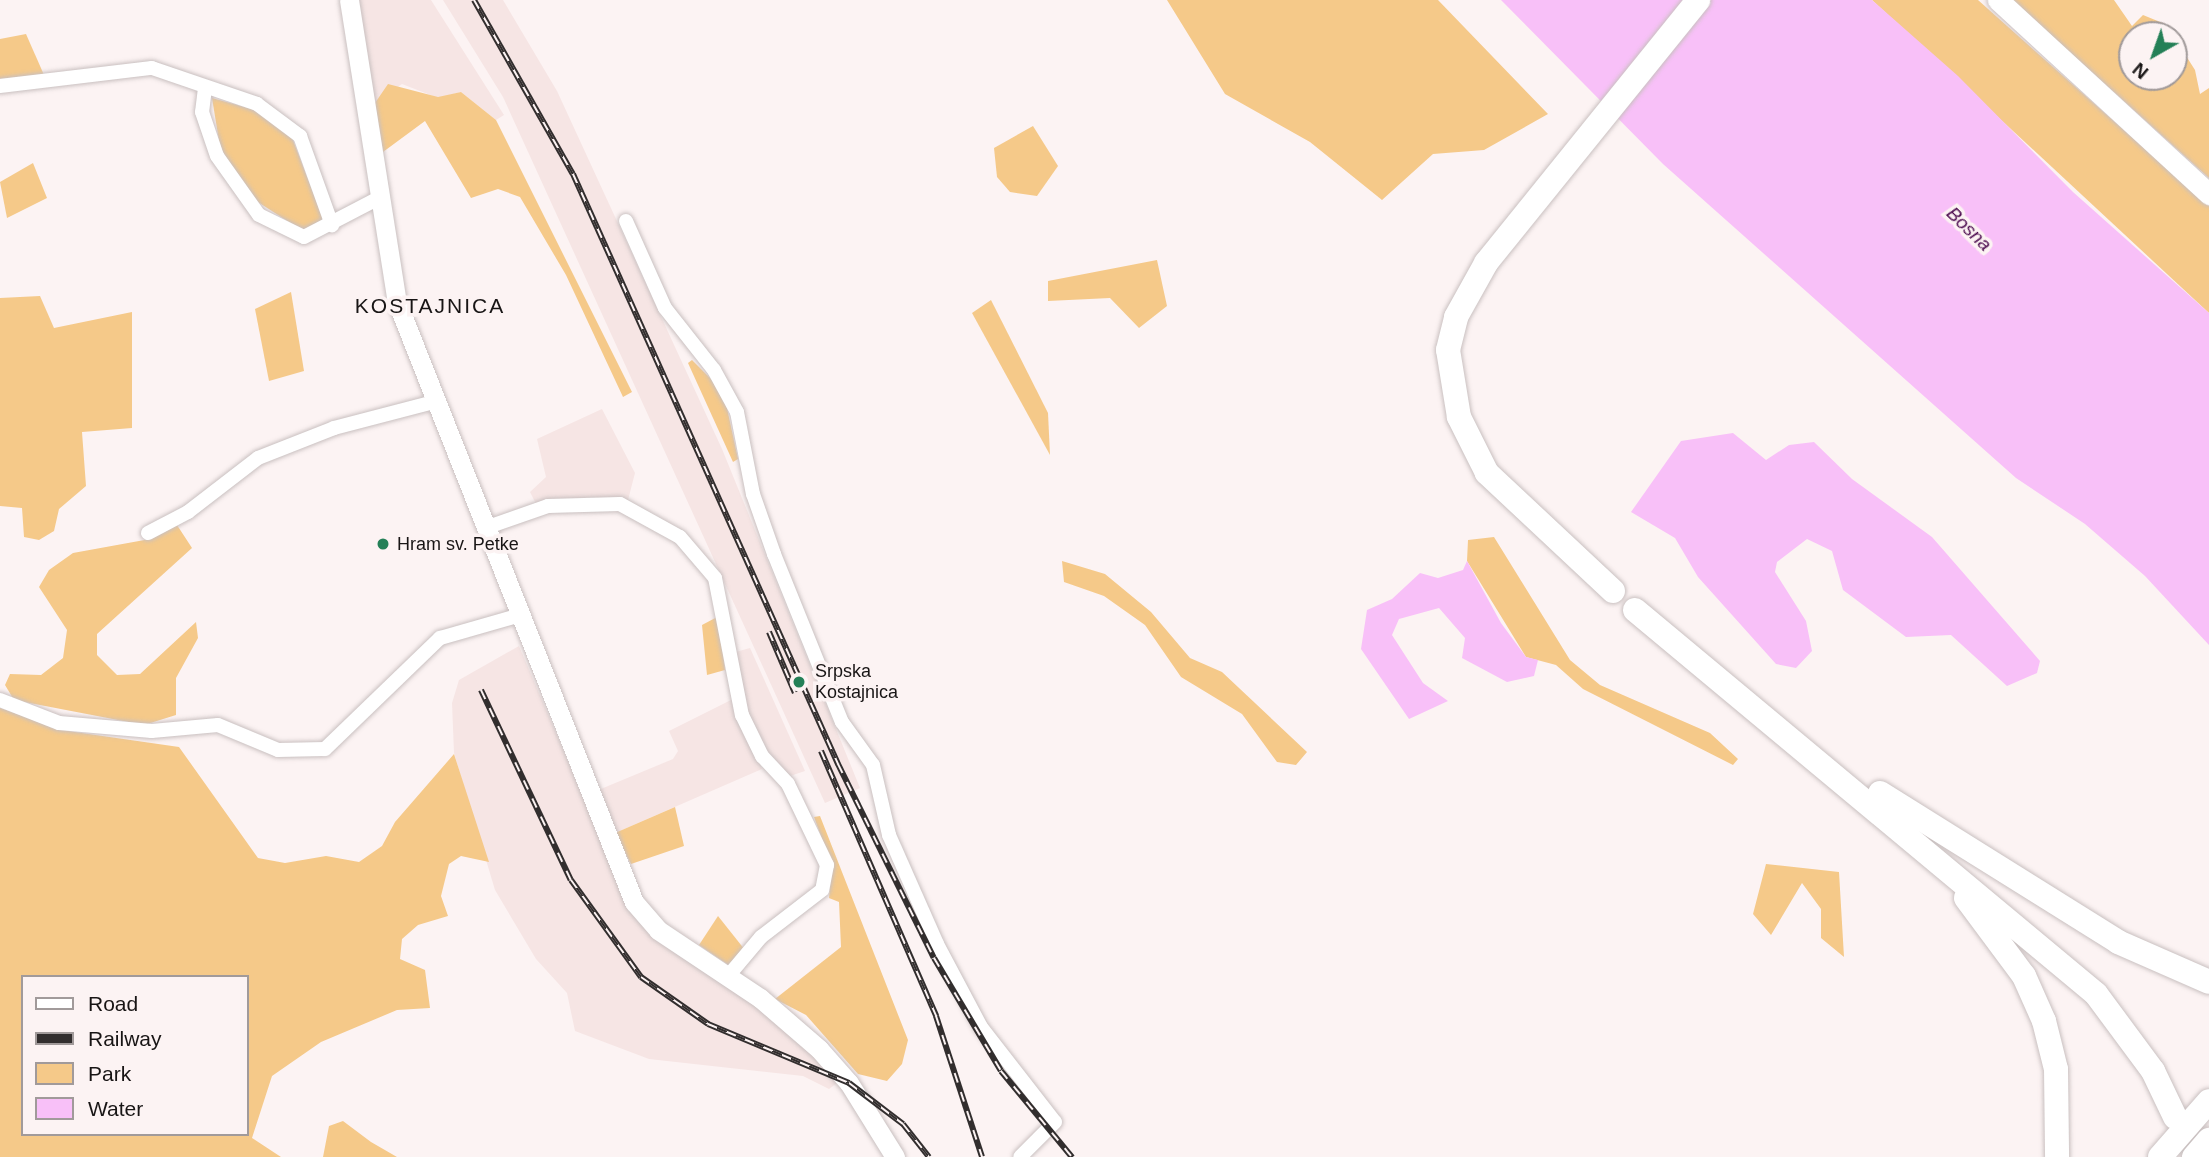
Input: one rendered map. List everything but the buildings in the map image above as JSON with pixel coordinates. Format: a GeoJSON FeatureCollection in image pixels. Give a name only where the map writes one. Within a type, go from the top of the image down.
{"type":"FeatureCollection","features":[{"type":"Feature","properties":{"kind":"highway"},"geometry":{"type":"LineString","coordinates":[[1613,591],[1487,473],[1451,390],[1448,350],[1456,317],[1486,263],[1698,0]]}},
{"type":"Feature","properties":{"kind":"highway"},"geometry":{"type":"LineString","coordinates":[[1635,610],[1782,729],[2096,994],[2153,1071],[2175,1117]]}},
{"type":"Feature","properties":{"kind":"highway"},"geometry":{"type":"LineString","coordinates":[[1782,729],[2118,943],[2209,982]]}},
{"type":"Feature","properties":{"kind":"highway"},"geometry":{"type":"LineString","coordinates":[[1896,824],[1990,926],[2024,975],[2056,1069],[2057,1157]]}},
{"type":"Feature","properties":{"kind":"highway"},"geometry":{"type":"LineString","coordinates":[[2160,1157],[2209,1101]]}},
{"type":"Feature","properties":{"kind":"main road"},"geometry":{"type":"LineString","coordinates":[[349,0],[397,302],[434,402],[639,910],[670,939],[729,975],[835,1066],[895,1157]]}},
{"type":"Feature","properties":{"kind":"main road"},"geometry":{"type":"LineString","coordinates":[[1998,0],[2209,194]]}},
{"type":"Feature","properties":{"kind":"street"},"geometry":{"type":"LineString","coordinates":[[0,86],[152,68],[257,104],[293,125],[332,225]]}},
{"type":"Feature","properties":{"kind":"street"},"geometry":{"type":"LineString","coordinates":[[205,88],[202,112],[226,175],[243,198],[296,237],[332,225],[379,198]]}},
{"type":"Feature","properties":{"kind":"street"},"geometry":{"type":"LineString","coordinates":[[626,220],[665,308],[714,369],[737,412],[753,494],[774,554],[842,722],[873,765],[888,835],[921,911],[981,1027],[1055,1122],[1020,1157]]}},
{"type":"Feature","properties":{"kind":"street"},"geometry":{"type":"LineString","coordinates":[[148,533],[188,512],[258,457],[334,428],[434,402]]}},
{"type":"Feature","properties":{"kind":"street"},"geometry":{"type":"LineString","coordinates":[[485,528],[548,506],[620,504],[680,537],[715,578],[742,715],[762,756],[788,784],[827,865],[822,890],[761,937],[729,975]]}},
{"type":"Feature","properties":{"kind":"street"},"geometry":{"type":"LineString","coordinates":[[0,700],[59,723],[152,731],[218,725],[278,750],[325,749],[440,638],[521,615]]}},
{"type":"Feature","properties":{"kind":"shaded area"},"geometry":{"type":"Polygon","coordinates":[[[356,0],[431,0],[504,115],[496,120],[461,92],[438,98],[402,84],[375,103],[356,0]]]}},
{"type":"Feature","properties":{"kind":"shaded area"},"geometry":{"type":"Polygon","coordinates":[[[443,0],[503,0],[557,91],[722,449],[860,788],[825,803],[503,97],[443,0]]]}},
{"type":"Feature","properties":{"kind":"shaded area"},"geometry":{"type":"Polygon","coordinates":[[[602,409],[635,473],[628,500],[589,497],[536,504],[530,492],[546,477],[537,439],[602,409]]]}},
{"type":"Feature","properties":{"kind":"shaded area"},"geometry":{"type":"Polygon","coordinates":[[[519,646],[625,896],[815,1055],[837,1083],[829,1089],[803,1076],[649,1059],[575,1031],[567,993],[536,959],[495,890],[454,753],[452,703],[459,680],[519,646]]]}},
{"type":"Feature","properties":{"kind":"shaded area"},"geometry":{"type":"Polygon","coordinates":[[[750,648],[805,771],[787,777],[770,761],[746,715],[732,653],[750,648]]]}},
{"type":"Feature","properties":{"kind":"shaded area"},"geometry":{"type":"Polygon","coordinates":[[[733,699],[762,769],[615,833],[596,791],[673,759],[678,751],[669,731],[733,699]]]}},
{"type":"Feature","properties":{"kind":"green space"},"geometry":{"type":"Polygon","coordinates":[[[1167,0],[1438,0],[1548,114],[1484,150],[1433,154],[1382,200],[1310,142],[1225,94],[1167,0]]]}},
{"type":"Feature","properties":{"kind":"green space"},"geometry":{"type":"Polygon","coordinates":[[[1872,0],[1978,0],[2209,206],[2209,313],[1872,0]]]}},
{"type":"Feature","properties":{"kind":"green space"},"geometry":{"type":"Polygon","coordinates":[[[2012,0],[2114,0],[2129,21],[2118,21],[2118,91],[2188,91],[2188,59],[2195,70],[2200,94],[2209,88],[2209,178],[2012,0]]]}},
{"type":"Feature","properties":{"kind":"green space"},"geometry":{"type":"Polygon","coordinates":[[[2143,15],[2158,21],[2137,21],[2143,15]]]}},
{"type":"Feature","properties":{"kind":"green space"},"geometry":{"type":"Polygon","coordinates":[[[26,34],[44,75],[0,79],[0,39],[26,34]]]}},
{"type":"Feature","properties":{"kind":"green space"},"geometry":{"type":"Polygon","coordinates":[[[388,84],[438,97],[461,92],[496,120],[632,392],[623,397],[566,275],[520,197],[498,189],[471,198],[425,121],[383,152],[375,103],[388,84]]]}},
{"type":"Feature","properties":{"kind":"green space"},"geometry":{"type":"Polygon","coordinates":[[[212,98],[259,111],[291,135],[325,224],[306,233],[250,197],[220,147],[212,98]]]}},
{"type":"Feature","properties":{"kind":"green space"},"geometry":{"type":"Polygon","coordinates":[[[1033,126],[1058,166],[1037,196],[1010,192],[997,177],[994,148],[1033,126]]]}},
{"type":"Feature","properties":{"kind":"green space"},"geometry":{"type":"Polygon","coordinates":[[[33,163],[47,198],[7,218],[0,182],[33,163]]]}},
{"type":"Feature","properties":{"kind":"green space"},"geometry":{"type":"Polygon","coordinates":[[[1157,260],[1167,306],[1139,328],[1110,298],[1048,301],[1048,281],[1157,260]]]}},
{"type":"Feature","properties":{"kind":"green space"},"geometry":{"type":"Polygon","coordinates":[[[291,292],[304,371],[269,381],[255,309],[291,292]]]}},
{"type":"Feature","properties":{"kind":"green space"},"geometry":{"type":"Polygon","coordinates":[[[40,296],[54,328],[132,312],[132,428],[82,432],[86,486],[59,509],[54,531],[39,540],[24,537],[22,508],[0,506],[0,298],[40,296]]]}},
{"type":"Feature","properties":{"kind":"green space"},"geometry":{"type":"Polygon","coordinates":[[[991,300],[1048,413],[1050,455],[972,313],[991,300]]]}},
{"type":"Feature","properties":{"kind":"green space"},"geometry":{"type":"Polygon","coordinates":[[[692,360],[715,383],[727,408],[738,459],[733,462],[688,363],[692,360]]]}},
{"type":"Feature","properties":{"kind":"green space"},"geometry":{"type":"Polygon","coordinates":[[[177,525],[192,548],[97,634],[97,655],[117,675],[140,674],[196,622],[198,638],[176,678],[176,715],[144,725],[14,700],[5,685],[10,674],[41,675],[63,658],[67,630],[39,587],[49,570],[73,553],[150,539],[177,525]]]}},
{"type":"Feature","properties":{"kind":"green space"},"geometry":{"type":"Polygon","coordinates":[[[1494,537],[1570,660],[1600,685],[1710,733],[1738,759],[1733,765],[1583,689],[1556,665],[1526,657],[1467,561],[1468,540],[1494,537]]]}},
{"type":"Feature","properties":{"kind":"green space"},"geometry":{"type":"Polygon","coordinates":[[[1062,561],[1105,574],[1151,612],[1190,658],[1222,672],[1307,752],[1296,765],[1277,762],[1242,714],[1181,677],[1145,625],[1104,596],[1064,582],[1062,561]]]}},
{"type":"Feature","properties":{"kind":"green space"},"geometry":{"type":"Polygon","coordinates":[[[719,616],[725,670],[707,675],[702,625],[719,616]]]}},
{"type":"Feature","properties":{"kind":"green space"},"geometry":{"type":"Polygon","coordinates":[[[0,708],[68,731],[179,747],[258,858],[285,863],[326,856],[359,862],[382,846],[395,822],[454,754],[489,862],[461,856],[449,864],[441,896],[448,916],[418,925],[402,939],[400,959],[425,970],[430,1008],[397,1010],[321,1042],[272,1076],[252,1138],[281,1157],[0,1157],[0,708]]]}},
{"type":"Feature","properties":{"kind":"green space"},"geometry":{"type":"Polygon","coordinates":[[[675,807],[684,846],[631,864],[615,833],[675,807]]]}},
{"type":"Feature","properties":{"kind":"green space"},"geometry":{"type":"Polygon","coordinates":[[[820,816],[908,1040],[902,1064],[887,1081],[858,1074],[806,1015],[775,999],[841,947],[839,902],[829,898],[832,866],[814,817],[820,816]]]}},
{"type":"Feature","properties":{"kind":"green space"},"geometry":{"type":"Polygon","coordinates":[[[1766,864],[1839,872],[1844,957],[1821,938],[1821,909],[1802,883],[1771,935],[1753,914],[1766,864]]]}},
{"type":"Feature","properties":{"kind":"green space"},"geometry":{"type":"Polygon","coordinates":[[[718,916],[745,950],[730,966],[699,945],[718,916]]]}},
{"type":"Feature","properties":{"kind":"green space"},"geometry":{"type":"Polygon","coordinates":[[[343,1121],[397,1157],[323,1157],[329,1126],[343,1121]]]}},
{"type":"Feature","properties":{"kind":"water","name":"Bosna"},"geometry":{"type":"Polygon","coordinates":[[[1501,0],[1872,0],[1958,76],[2073,192],[2209,313],[2209,645],[2145,576],[2085,524],[2016,478],[1663,164],[1501,0]]]}},
{"type":"Feature","properties":{"kind":"water"},"geometry":{"type":"Polygon","coordinates":[[[1733,433],[1766,460],[1789,445],[1814,442],[1852,479],[1932,537],[2040,661],[2037,673],[2007,686],[1951,635],[1906,637],[1843,590],[1832,551],[1807,539],[1777,562],[1775,572],[1806,621],[1812,651],[1796,668],[1776,664],[1698,577],[1675,538],[1631,512],[1681,441],[1733,433]]]}},
{"type":"Feature","properties":{"kind":"water"},"geometry":{"type":"Polygon","coordinates":[[[1467,561],[1501,623],[1526,657],[1538,660],[1534,676],[1507,682],[1462,658],[1465,638],[1439,608],[1399,619],[1392,635],[1423,683],[1448,701],[1409,719],[1361,649],[1367,610],[1392,599],[1420,573],[1438,578],[1463,570],[1467,561]]]}},
{"type":"Feature","properties":{"kind":"railway"},"geometry":{"type":"LineString","coordinates":[[474,0],[573,174],[838,764],[934,958],[1001,1071],[1072,1157]]}},
{"type":"Feature","properties":{"kind":"railway"},"geometry":{"type":"LineString","coordinates":[[769,632],[795,693]]}},
{"type":"Feature","properties":{"kind":"railway"},"geometry":{"type":"LineString","coordinates":[[481,690],[571,880],[641,977],[708,1024],[849,1083],[903,1124],[929,1157]]}},
{"type":"Feature","properties":{"kind":"railway"},"geometry":{"type":"LineString","coordinates":[[821,751],[936,1016],[982,1157]]}},
{"type":"Feature","properties":{"kind":"place","name":"Hram sv. Petke"},"geometry":{"type":"Point","coordinates":[383,544]}},
{"type":"Feature","properties":{"kind":"place","name":"Srpska Kostajnica"},"geometry":{"type":"Point","coordinates":[799,682]}},
{"type":"Feature","properties":{"kind":"district","name":"KOSTAJNICA"},"geometry":{"type":"Point","coordinates":[430,306]}}]}
